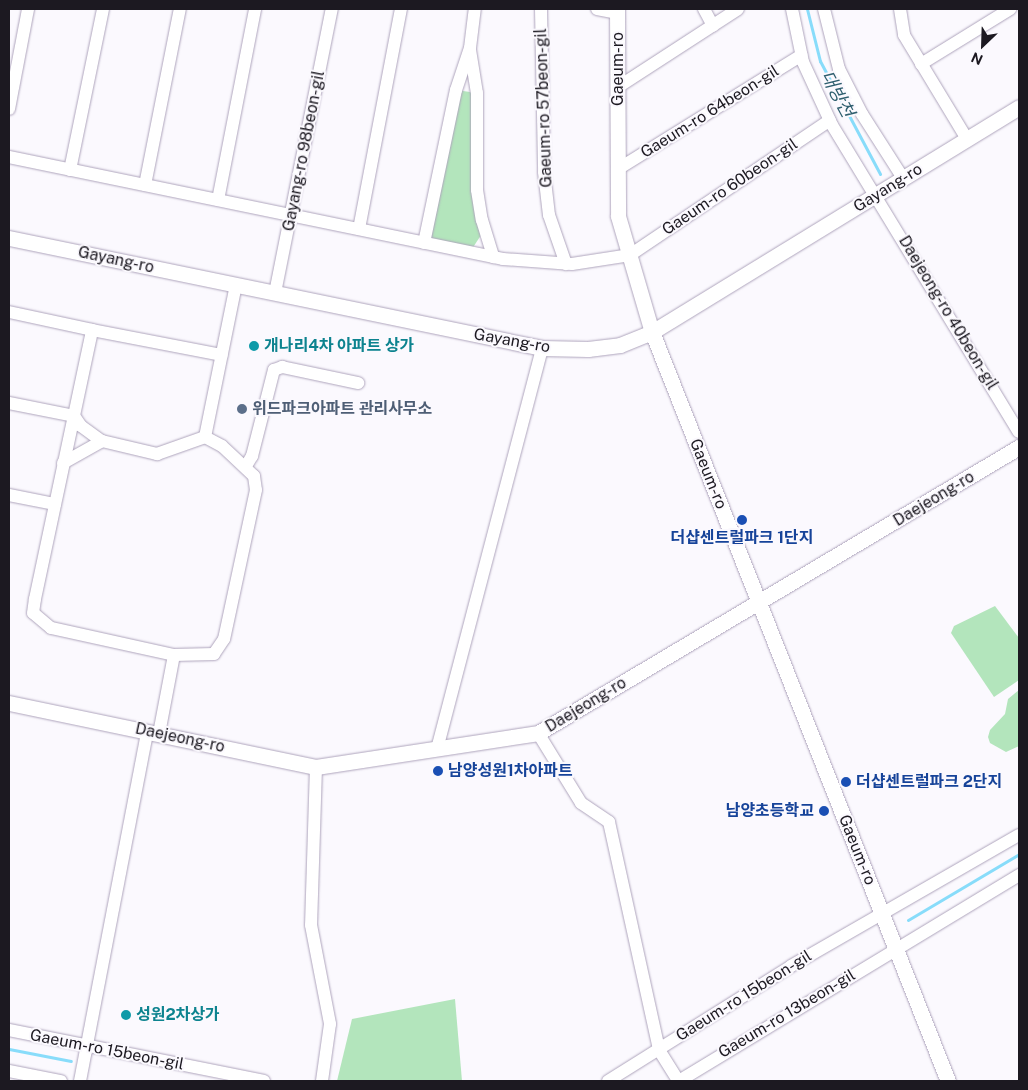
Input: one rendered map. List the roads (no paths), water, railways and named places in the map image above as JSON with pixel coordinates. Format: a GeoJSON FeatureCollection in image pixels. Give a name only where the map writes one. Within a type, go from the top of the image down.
{"type":"FeatureCollection","features":[{"type":"Feature","properties":{"kind":"street"},"geometry":{"type":"LineString","coordinates":[[9,109],[28,9]]}},
{"type":"Feature","properties":{"kind":"street"},"geometry":{"type":"LineString","coordinates":[[70,170],[103,9]]}},
{"type":"Feature","properties":{"kind":"street"},"geometry":{"type":"LineString","coordinates":[[145,186],[180,9]]}},
{"type":"Feature","properties":{"kind":"street"},"geometry":{"type":"LineString","coordinates":[[218,200],[255,9]]}},
{"type":"Feature","properties":{"kind":"street","name":"Gayang-ro 98beon-gil"},"geometry":{"type":"LineString","coordinates":[[275,293],[332,9]]}},
{"type":"Feature","properties":{"kind":"street"},"geometry":{"type":"LineString","coordinates":[[359,229],[401,9]]}},
{"type":"Feature","properties":{"kind":"street"},"geometry":{"type":"LineString","coordinates":[[424,243],[456,90],[470,48],[475,9]]}},
{"type":"Feature","properties":{"kind":"street","name":"Gaeum-ro 57beon-gil"},"geometry":{"type":"LineString","coordinates":[[541,9],[544,172],[551,222],[566,264]]}},
{"type":"Feature","properties":{"kind":"street"},"geometry":{"type":"LineString","coordinates":[[597,9],[617,11]]}},
{"type":"Feature","properties":{"kind":"street"},"geometry":{"type":"LineString","coordinates":[[704,9],[713,26]]}},
{"type":"Feature","properties":{"kind":"street"},"geometry":{"type":"LineString","coordinates":[[618,87],[738,9]]}},
{"type":"Feature","properties":{"kind":"street","name":"Daejeong-ro 40beon-gil"},"geometry":{"type":"LineString","coordinates":[[792,9],[802,55],[830,120],[1019,432]]}},
{"type":"Feature","properties":{"kind":"street"},"geometry":{"type":"LineString","coordinates":[[824,9],[839,68],[862,114],[903,178]]}},
{"type":"Feature","properties":{"kind":"street"},"geometry":{"type":"LineString","coordinates":[[900,9],[904,35],[967,139]]}},
{"type":"Feature","properties":{"kind":"street"},"geometry":{"type":"LineString","coordinates":[[921,64],[1010,9]]}},
{"type":"Feature","properties":{"kind":"street","name":"Gaeum-ro"},"geometry":{"type":"LineString","coordinates":[[617,11],[618,216],[652,332],[948,1081]]}},
{"type":"Feature","properties":{"kind":"street"},"geometry":{"type":"LineString","coordinates":[[470,48],[478,93],[478,190],[482,220],[494,257]]}},
{"type":"Feature","properties":{"kind":"street","name":"Gaeum-ro 64beon-gil"},"geometry":{"type":"LineString","coordinates":[[618,169],[802,55]]}},
{"type":"Feature","properties":{"kind":"street","name":"Gayang-ro"},"geometry":{"type":"LineString","coordinates":[[9,238],[542,348],[588,349],[620,345],[652,332],[1019,107]]}},
{"type":"Feature","properties":{"kind":"street","name":"Gaeum-ro 60beon-gil"},"geometry":{"type":"LineString","coordinates":[[630,255],[830,120]]}},
{"type":"Feature","properties":{"kind":"street"},"geometry":{"type":"LineString","coordinates":[[9,158],[494,257],[536,263],[566,264],[630,255]]}},
{"type":"Feature","properties":{"kind":"street"},"geometry":{"type":"LineString","coordinates":[[204,437],[236,285]]}},
{"type":"Feature","properties":{"kind":"street"},"geometry":{"type":"LineString","coordinates":[[9,312],[222,356]]}},
{"type":"Feature","properties":{"kind":"street"},"geometry":{"type":"LineString","coordinates":[[9,403],[74,416],[80,426],[102,441],[157,454],[204,437],[222,446],[246,466],[254,476],[256,490],[224,639],[214,654],[174,655],[51,628],[33,614],[55,504],[74,416],[92,330]]}},
{"type":"Feature","properties":{"kind":"street"},"geometry":{"type":"LineString","coordinates":[[437,749],[542,348]]}},
{"type":"Feature","properties":{"kind":"street"},"geometry":{"type":"LineString","coordinates":[[246,466],[252,456],[274,370],[282,367],[358,383]]}},
{"type":"Feature","properties":{"kind":"street"},"geometry":{"type":"LineString","coordinates":[[64,463],[102,441]]}},
{"type":"Feature","properties":{"kind":"street","name":"Daejeong-ro"},"geometry":{"type":"LineString","coordinates":[[9,703],[316,767],[538,733],[1019,447]]}},
{"type":"Feature","properties":{"kind":"street"},"geometry":{"type":"LineString","coordinates":[[9,495],[55,504]]}},
{"type":"Feature","properties":{"kind":"street"},"geometry":{"type":"LineString","coordinates":[[80,1081],[153,733],[174,655]]}},
{"type":"Feature","properties":{"kind":"street"},"geometry":{"type":"LineString","coordinates":[[538,733],[581,803],[609,822],[659,1050],[678,1081]]}},
{"type":"Feature","properties":{"kind":"street"},"geometry":{"type":"LineString","coordinates":[[316,767],[311,925],[330,1024],[322,1081]]}},
{"type":"Feature","properties":{"kind":"street","name":"Gaeum-ro 15beon-gil"},"geometry":{"type":"LineString","coordinates":[[608,1081],[741,997],[884,917],[1019,835]]}},
{"type":"Feature","properties":{"kind":"street","name":"Gaeum-ro 13beon-gil"},"geometry":{"type":"LineString","coordinates":[[678,1081],[895,947],[1019,875]]}},
{"type":"Feature","properties":{"kind":"street","name":"Gaeum-ro 15beon-gil"},"geometry":{"type":"LineString","coordinates":[[9,1030],[264,1081]]}},
{"type":"Feature","properties":{"kind":"street"},"geometry":{"type":"LineString","coordinates":[[9,1071],[61,1081]]}},
{"type":"Feature","properties":{"kind":"waterway","name":"대방천"},"geometry":{"type":"LineString","coordinates":[[807,9],[820,61],[880,174]]}},
{"type":"Feature","properties":{"kind":"waterway"},"geometry":{"type":"LineString","coordinates":[[908,920],[1019,854]]}},
{"type":"Feature","properties":{"kind":"waterway"},"geometry":{"type":"LineString","coordinates":[[9,1049],[71,1061]]}},
{"type":"Feature","properties":{"kind":"place","name":"개나리4차 아파트 상가"},"geometry":{"type":"Point","coordinates":[254,346]}},
{"type":"Feature","properties":{"kind":"place","name":"위드파크아파트 관리사무소"},"geometry":{"type":"Point","coordinates":[242,409]}},
{"type":"Feature","properties":{"kind":"place","name":"더샵센트럴파크 1단지"},"geometry":{"type":"Point","coordinates":[742,520]}},
{"type":"Feature","properties":{"kind":"place","name":"남양성원1차아파트"},"geometry":{"type":"Point","coordinates":[438,771]}},
{"type":"Feature","properties":{"kind":"place","name":"더샵센트럴파크 2단지"},"geometry":{"type":"Point","coordinates":[846,782]}},
{"type":"Feature","properties":{"kind":"place","name":"남양초등학교"},"geometry":{"type":"Point","coordinates":[824,811]}},
{"type":"Feature","properties":{"kind":"place","name":"성원2차상가"},"geometry":{"type":"Point","coordinates":[126,1015]}}]}
